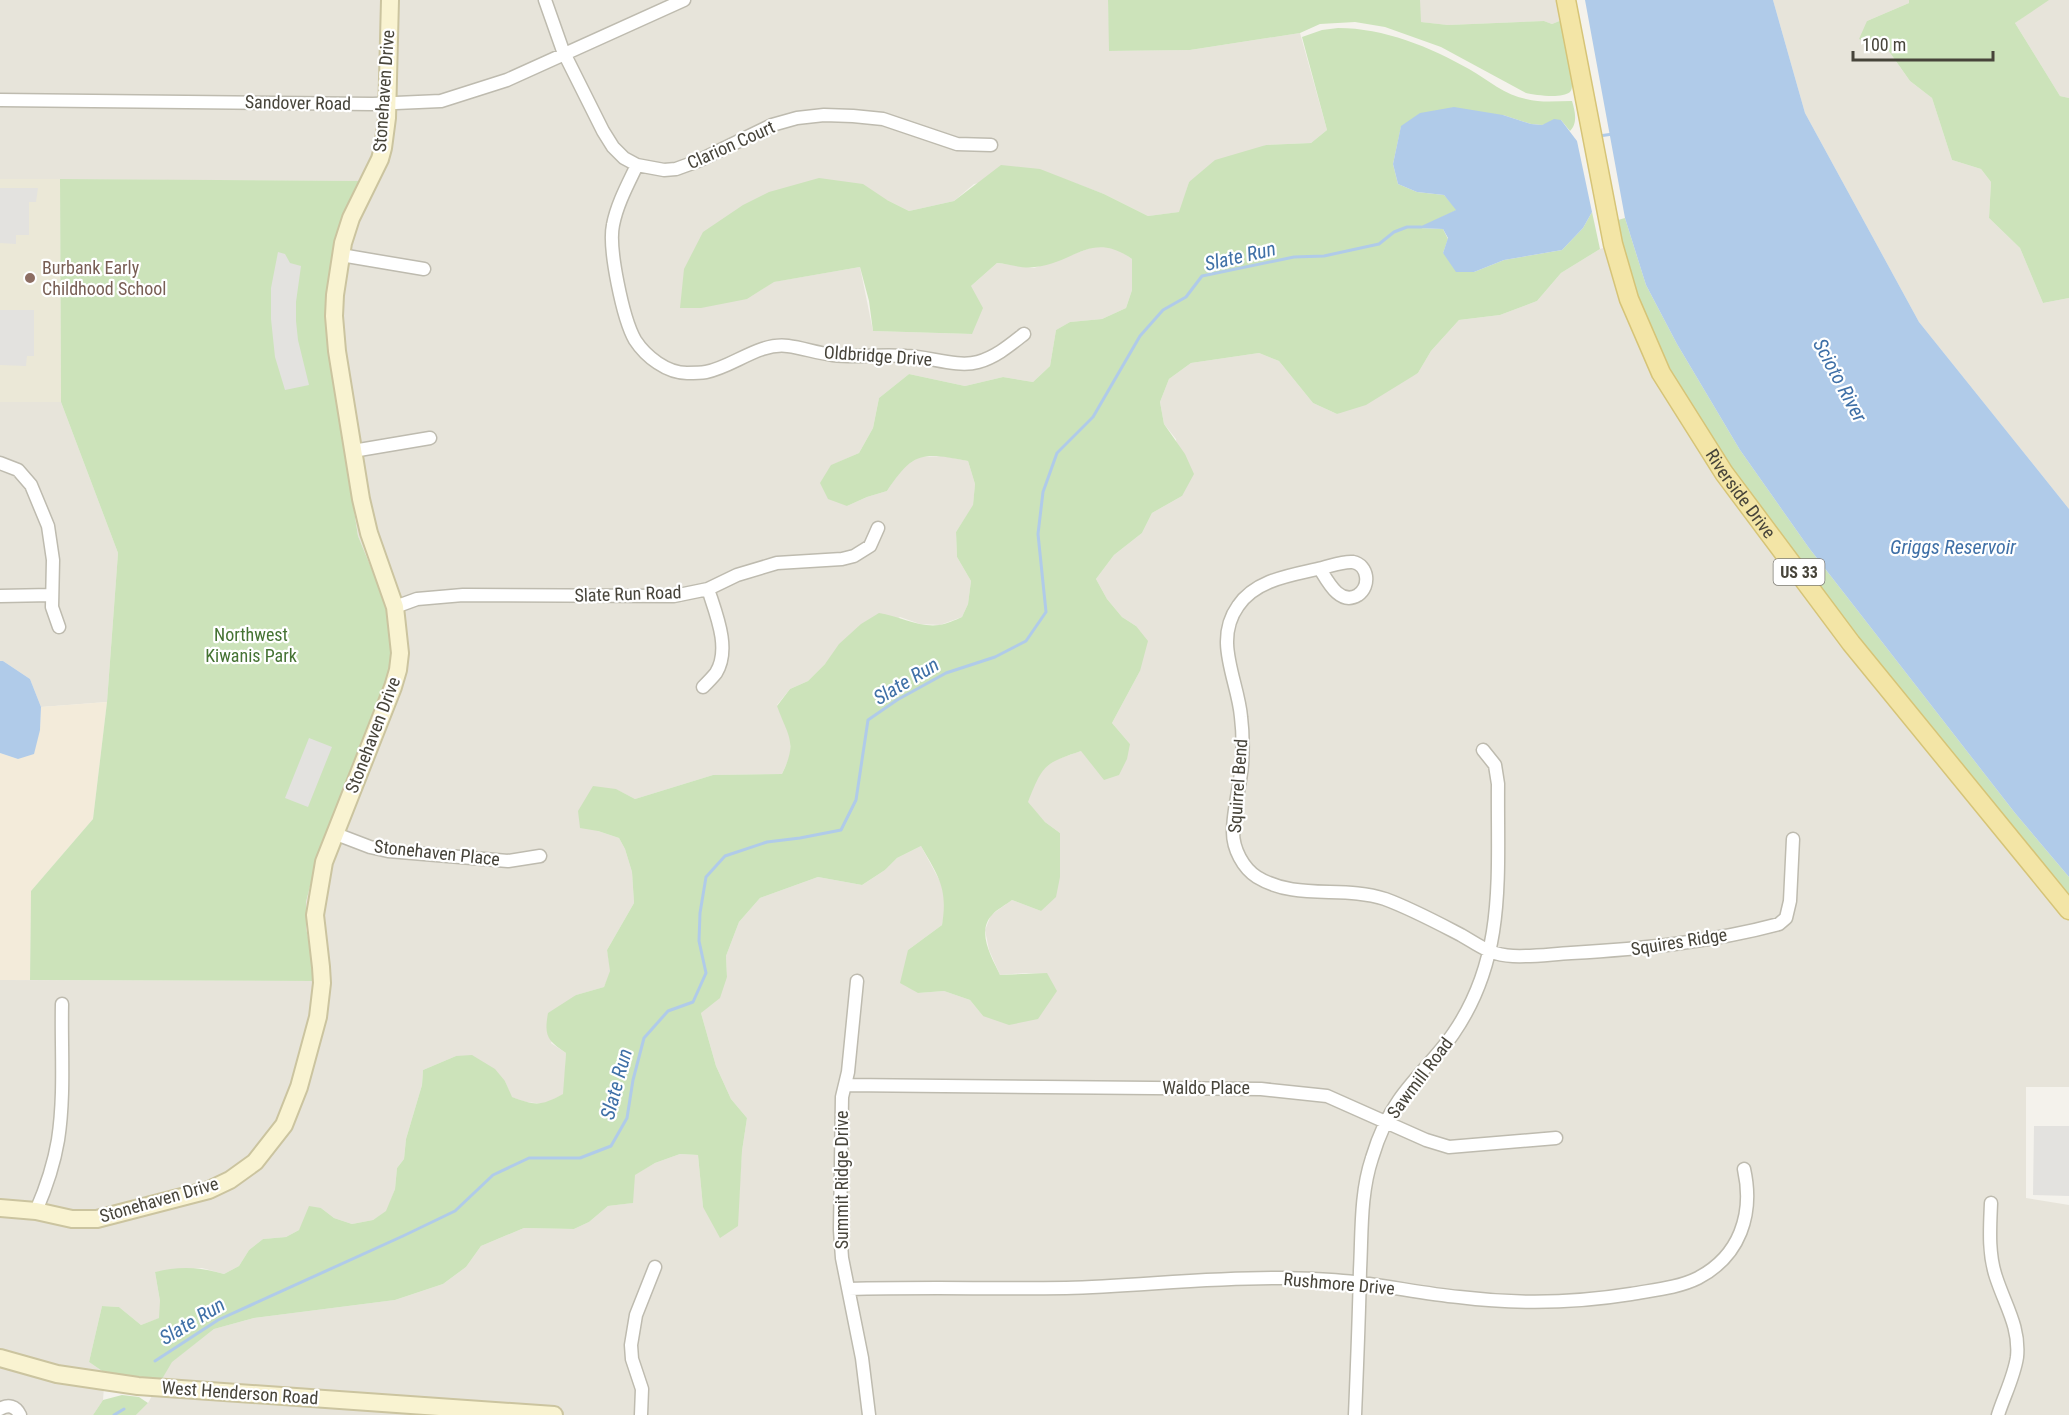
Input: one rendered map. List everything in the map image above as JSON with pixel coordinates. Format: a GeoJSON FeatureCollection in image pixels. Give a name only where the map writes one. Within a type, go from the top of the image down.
{"type":"FeatureCollection","features":[{"type":"Feature","properties":{"kind":"main road","name":"Riverside Drive"},"geometry":{"type":"LineString","coordinates":[[1566,0],[1609,226],[1629,299],[1661,373],[1724,473],[1851,643],[2069,910]]}},
{"type":"Feature","properties":{"kind":"street","name":"Stonehaven Drive"},"geometry":{"type":"LineString","coordinates":[[0,1208],[36,1211],[72,1220],[97,1219],[209,1190],[230,1180],[255,1162],[284,1125],[299,1087],[318,1017],[322,975],[315,915],[324,862],[398,670],[399,632],[395,607],[369,533],[335,335],[335,295],[341,255],[351,218],[380,159],[387,104],[390,0]]}},
{"type":"Feature","properties":{"kind":"street","name":"Clarion Court"},"geometry":{"type":"LineString","coordinates":[[545,0],[565,54],[613,147],[624,158],[637,165],[664,170],[676,169],[698,161],[772,125],[797,118],[824,115],[884,120],[957,144],[992,145]]}},
{"type":"Feature","properties":{"kind":"street","name":"Sandover Road"},"geometry":{"type":"LineString","coordinates":[[0,100],[387,104],[441,101],[507,80],[684,0]]}},
{"type":"Feature","properties":{"kind":"street","name":"Oldbridge Drive"},"geometry":{"type":"LineString","coordinates":[[637,165],[612,226],[613,258],[624,309],[635,340],[645,353],[670,369],[684,373],[706,372],[765,348],[785,346],[834,355],[905,355],[950,363],[976,363],[1000,352],[1024,334]]}},
{"type":"Feature","properties":{"kind":"street"},"geometry":{"type":"LineString","coordinates":[[341,255],[424,269]]}},
{"type":"Feature","properties":{"kind":"street"},"geometry":{"type":"LineString","coordinates":[[354,451],[430,438]]}},
{"type":"Feature","properties":{"kind":"street"},"geometry":{"type":"LineString","coordinates":[[0,463],[18,470],[31,485],[48,526],[53,560],[52,607],[59,627]]}},
{"type":"Feature","properties":{"kind":"street","name":"Slate Run Road"},"geometry":{"type":"LineString","coordinates":[[395,607],[417,599],[455,595],[674,596],[708,589],[737,575],[777,563],[842,559],[855,556],[870,546],[878,528]]}},
{"type":"Feature","properties":{"kind":"street","name":"Squirrel Bend"},"geometry":{"type":"LineString","coordinates":[[1320,569],[1274,580],[1260,587],[1240,603],[1229,621],[1227,649],[1241,716],[1243,753],[1233,836],[1236,849],[1248,870],[1274,885],[1298,891],[1351,892],[1382,898],[1425,916],[1490,953]]}},
{"type":"Feature","properties":{"kind":"street"},"geometry":{"type":"LineString","coordinates":[[703,687],[716,672],[722,653],[718,624],[708,589]]}},
{"type":"Feature","properties":{"kind":"street"},"geometry":{"type":"LineString","coordinates":[[0,596],[52,595]]}},
{"type":"Feature","properties":{"kind":"street","name":"Sawmill Road"},"geometry":{"type":"LineString","coordinates":[[1355,1415],[1364,1198],[1371,1158],[1399,1100],[1452,1035],[1468,1010],[1490,953],[1496,907],[1498,784],[1495,765],[1483,750]]}},
{"type":"Feature","properties":{"kind":"street","name":"Stonehaven Place"},"geometry":{"type":"LineString","coordinates":[[336,834],[388,851],[508,861],[540,856]]}},
{"type":"Feature","properties":{"kind":"street","name":"Squires Ridge"},"geometry":{"type":"LineString","coordinates":[[1490,953],[1515,956],[1623,950],[1692,941],[1779,924],[1786,918],[1790,901],[1792,839]]}},
{"type":"Feature","properties":{"kind":"street","name":"Summit Ridge Drive"},"geometry":{"type":"LineString","coordinates":[[857,981],[848,1072],[842,1097],[840,1230],[842,1258],[862,1358],[869,1415]]}},
{"type":"Feature","properties":{"kind":"street"},"geometry":{"type":"LineString","coordinates":[[36,1211],[52,1167],[58,1138],[62,1004]]}},
{"type":"Feature","properties":{"kind":"street","name":"Waldo Place"},"geometry":{"type":"LineString","coordinates":[[845,1085],[1261,1089],[1327,1096],[1426,1140],[1449,1147],[1556,1138]]}},
{"type":"Feature","properties":{"kind":"street","name":"Rushmore Drive"},"geometry":{"type":"LineString","coordinates":[[849,1289],[1068,1288],[1238,1278],[1360,1282],[1460,1298],[1510,1301],[1612,1297],[1681,1285],[1707,1272],[1725,1258],[1741,1234],[1747,1216],[1748,1193],[1744,1170]]}},
{"type":"Feature","properties":{"kind":"street"},"geometry":{"type":"LineString","coordinates":[[1991,1203],[1991,1258],[1996,1278],[2015,1324],[2017,1341],[2017,1358],[1998,1415]]}},
{"type":"Feature","properties":{"kind":"street"},"geometry":{"type":"LineString","coordinates":[[641,1415],[642,1389],[632,1359],[631,1345],[636,1315],[655,1267]]}},
{"type":"Feature","properties":{"kind":"street","name":"West Henderson Road"},"geometry":{"type":"LineString","coordinates":[[0,1358],[57,1374],[100,1382],[398,1409],[554,1415]]}},
{"type":"Feature","properties":{"kind":"street"},"geometry":{"type":"LineString","coordinates":[[0,1409],[11,1406],[20,1415]]}},
{"type":"Feature","properties":{"kind":"shaded area"},"geometry":{"type":"Polygon","coordinates":[[[0,0],[1108,0],[1110,51],[1190,50],[1300,33],[1327,130],[1311,143],[1266,145],[1189,182],[1180,212],[1148,216],[1104,194],[1040,170],[974,184],[954,201],[909,211],[887,200],[747,299],[773,282],[860,267],[873,331],[971,334],[971,286],[997,263],[1034,268],[1099,245],[1119,250],[1132,259],[1132,290],[1126,308],[1102,319],[1070,322],[1056,330],[1050,366],[1033,382],[1003,377],[965,386],[909,374],[879,398],[873,428],[859,453],[832,465],[847,506],[887,491],[901,469],[919,457],[943,456],[968,461],[975,484],[973,506],[956,532],[957,557],[971,581],[968,604],[962,617],[940,625],[920,624],[900,617],[825,664],[808,681],[790,689],[777,705],[790,736],[790,756],[782,774],[713,775],[635,799],[615,789],[598,831],[619,838],[625,849],[632,872],[634,903],[607,950],[611,971],[604,987],[576,995],[551,1043],[566,1053],[564,1094],[544,1104],[511,1097],[505,1081],[456,1056],[423,1070],[422,1085],[406,1139],[404,1159],[397,1168],[395,1189],[387,1211],[373,1220],[352,1224],[334,1218],[321,1208],[299,1230],[286,1237],[263,1239],[249,1250],[239,1266],[224,1274],[202,1268],[155,1272],[160,1301],[160,1318],[141,1325],[119,1307],[102,1306],[89,1362],[105,1373],[103,1400],[93,1415],[0,1415],[0,980],[313,981],[312,956],[306,928],[306,902],[314,871],[382,693],[384,599],[358,536],[327,336],[330,274],[337,240],[346,210],[361,181],[0,179],[0,0]]]}},
{"type":"Feature","properties":{"kind":"shaded area"},"geometry":{"type":"Polygon","coordinates":[[[1420,0],[1575,0],[1578,14],[1552,24],[1544,21],[1448,25],[1420,22],[1420,0]]]}},
{"type":"Feature","properties":{"kind":"shaded area"},"geometry":{"type":"Polygon","coordinates":[[[1773,0],[1909,0],[1909,3],[1867,21],[1910,81],[1932,98],[1952,160],[1981,169],[1991,182],[1989,218],[2020,248],[2043,303],[2069,298],[2069,509],[1919,322],[1805,113],[1773,0]]]}},
{"type":"Feature","properties":{"kind":"shaded area"},"geometry":{"type":"Polygon","coordinates":[[[2047,0],[2069,0],[2069,98],[2060,96],[2015,23],[2047,0]]]}},
{"type":"Feature","properties":{"kind":"shaded area","name":"Burbank Early Childhood School"},"geometry":{"type":"Polygon","coordinates":[[[0,179],[60,179],[61,402],[0,402],[0,179]]]}},
{"type":"Feature","properties":{"kind":"shaded area"},"geometry":{"type":"Polygon","coordinates":[[[0,188],[38,188],[36,202],[29,202],[29,235],[16,235],[16,244],[0,243],[0,188]]]}},
{"type":"Feature","properties":{"kind":"shaded area"},"geometry":{"type":"Polygon","coordinates":[[[1621,243],[1712,441],[1829,602],[2069,899],[2069,1087],[2026,1087],[2026,1198],[2069,1205],[2069,1415],[136,1415],[148,1403],[171,1362],[214,1329],[254,1318],[395,1300],[443,1284],[466,1267],[481,1246],[524,1228],[574,1229],[589,1222],[608,1206],[632,1203],[634,1175],[655,1163],[680,1154],[698,1155],[703,1207],[737,1226],[742,1151],[747,1118],[731,1099],[716,1066],[701,1013],[727,977],[726,956],[739,922],[760,898],[818,877],[862,885],[885,870],[897,858],[921,846],[943,887],[946,905],[942,925],[908,950],[918,993],[944,991],[970,1000],[983,1016],[1047,974],[1000,975],[989,950],[985,930],[991,915],[1012,900],[1041,911],[1060,833],[1045,822],[1027,802],[1040,772],[1055,760],[1081,751],[1130,744],[1112,723],[1140,671],[1136,626],[1122,617],[1107,599],[1096,579],[1114,555],[1142,533],[1152,513],[1182,496],[1176,439],[1164,424],[1160,402],[1169,379],[1191,363],[1259,353],[1279,361],[1313,403],[1337,414],[1418,373],[1431,351],[1459,320],[1500,315],[1537,301],[1561,273],[1600,249],[1621,243]]]}},
{"type":"Feature","properties":{"kind":"shaded area"},"geometry":{"type":"Polygon","coordinates":[[[278,252],[285,254],[290,263],[301,266],[296,321],[298,340],[309,385],[285,390],[275,357],[271,319],[271,288],[278,252]]]}},
{"type":"Feature","properties":{"kind":"shaded area"},"geometry":{"type":"Polygon","coordinates":[[[0,310],[34,310],[34,356],[27,356],[26,366],[0,365],[0,310]]]}},
{"type":"Feature","properties":{"kind":"shaded area"},"geometry":{"type":"Polygon","coordinates":[[[0,402],[61,402],[118,553],[107,702],[41,707],[30,679],[0,661],[0,402]]]}},
{"type":"Feature","properties":{"kind":"shaded area"},"geometry":{"type":"Polygon","coordinates":[[[107,702],[93,819],[31,891],[30,980],[0,980],[0,753],[18,759],[40,730],[41,707],[107,702]]]}},
{"type":"Feature","properties":{"kind":"shaded area"},"geometry":{"type":"Polygon","coordinates":[[[309,738],[332,747],[308,807],[285,798],[309,738]]]}},
{"type":"Feature","properties":{"kind":"shaded area"},"geometry":{"type":"Polygon","coordinates":[[[2034,1126],[2069,1126],[2069,1196],[2033,1195],[2034,1126]]]}},
{"type":"Feature","properties":{"kind":"green space"},"geometry":{"type":"Polygon","coordinates":[[[1108,0],[1420,0],[1421,22],[1448,25],[1544,21],[1552,24],[1562,20],[1572,88],[1570,92],[1561,95],[1526,93],[1441,47],[1385,27],[1355,22],[1320,24],[1300,33],[1190,50],[1109,51],[1108,0]]]}},
{"type":"Feature","properties":{"kind":"green space"},"geometry":{"type":"Polygon","coordinates":[[[1909,0],[2049,0],[2015,23],[2060,96],[2069,98],[2069,298],[2043,303],[2020,248],[1989,218],[1991,182],[1981,169],[1952,160],[1932,98],[1910,81],[1888,50],[1859,39],[1867,21],[1909,3],[1909,0]]]}},
{"type":"Feature","properties":{"kind":"green space"},"geometry":{"type":"Polygon","coordinates":[[[1338,28],[1372,31],[1423,46],[1518,97],[1549,102],[1572,101],[1575,121],[1570,131],[1561,120],[1542,125],[1503,115],[1401,127],[1393,164],[1398,184],[1417,192],[1444,195],[1457,210],[1419,228],[1443,229],[1448,239],[1443,253],[1474,272],[1504,260],[1562,250],[1583,228],[1592,212],[1600,249],[1561,273],[1537,301],[1500,315],[1459,320],[1431,351],[1418,373],[1366,405],[1337,414],[1313,403],[1279,361],[1259,353],[1191,363],[1169,379],[1160,402],[1164,424],[1185,454],[1194,474],[1182,496],[1152,513],[1142,533],[1114,555],[1096,579],[1107,599],[1122,617],[1136,626],[1148,641],[1140,671],[1112,723],[1130,744],[1127,759],[1119,775],[1104,780],[1081,751],[1051,763],[1041,773],[1028,802],[1045,822],[1060,833],[1060,877],[1056,897],[1041,911],[1012,900],[992,915],[985,929],[987,945],[1000,975],[1047,973],[1057,991],[1038,1019],[1009,1025],[983,1016],[970,1000],[944,991],[918,993],[900,983],[908,950],[942,925],[944,913],[943,892],[933,866],[921,846],[897,858],[885,870],[862,885],[818,877],[760,898],[739,922],[726,956],[727,977],[720,998],[701,1013],[716,1066],[731,1099],[747,1118],[742,1151],[738,1226],[720,1238],[703,1207],[698,1155],[680,1154],[655,1163],[635,1175],[633,1203],[608,1206],[589,1222],[574,1229],[524,1228],[481,1246],[466,1267],[443,1284],[395,1300],[254,1318],[214,1329],[172,1362],[162,1379],[105,1373],[89,1362],[102,1306],[119,1307],[141,1325],[159,1318],[160,1301],[155,1272],[190,1268],[224,1274],[239,1266],[249,1250],[263,1239],[286,1237],[299,1230],[309,1206],[321,1208],[334,1218],[352,1224],[373,1220],[386,1211],[395,1189],[397,1168],[404,1159],[406,1139],[422,1085],[423,1070],[456,1056],[472,1055],[495,1069],[505,1081],[512,1097],[527,1102],[544,1103],[563,1094],[566,1053],[548,1037],[546,1027],[548,1013],[576,995],[604,987],[610,971],[607,950],[634,903],[632,872],[619,838],[580,828],[578,811],[593,786],[616,789],[635,799],[713,775],[782,774],[790,754],[790,739],[777,706],[790,689],[808,681],[825,664],[839,644],[861,624],[879,613],[932,625],[945,624],[962,617],[968,604],[971,581],[957,557],[956,532],[973,505],[975,484],[968,461],[940,456],[920,458],[904,468],[887,491],[847,506],[828,499],[820,483],[831,465],[859,453],[873,428],[879,398],[909,374],[965,386],[1003,377],[1033,382],[1050,366],[1056,330],[1070,322],[1102,319],[1126,308],[1132,290],[1132,259],[1105,247],[1083,251],[1035,267],[997,263],[971,286],[983,308],[972,334],[873,331],[869,301],[860,267],[774,282],[747,299],[701,308],[680,308],[684,269],[703,232],[743,205],[769,192],[819,178],[863,184],[909,211],[954,201],[1001,165],[1040,169],[1104,194],[1148,216],[1179,212],[1189,182],[1215,160],[1266,145],[1311,143],[1327,130],[1302,37],[1322,30],[1338,28]]]}},
{"type":"Feature","properties":{"kind":"green space","name":"Northwest Kiwanis Park"},"geometry":{"type":"Polygon","coordinates":[[[60,179],[361,181],[346,210],[336,241],[328,288],[327,336],[358,536],[391,621],[392,658],[382,693],[314,871],[306,902],[306,928],[312,956],[313,981],[30,980],[31,891],[93,819],[107,702],[118,553],[61,402],[60,179]]]}},
{"type":"Feature","properties":{"kind":"green space"},"geometry":{"type":"Polygon","coordinates":[[[1625,218],[1646,285],[1677,344],[1740,450],[1809,548],[2015,813],[2069,877],[2069,899],[1829,602],[1712,440],[1681,390],[1659,346],[1632,282],[1621,243],[1618,220],[1625,218]]]}},
{"type":"Feature","properties":{"kind":"green space"},"geometry":{"type":"Polygon","coordinates":[[[122,1395],[139,1397],[148,1403],[136,1415],[93,1415],[103,1400],[122,1395]]]}},
{"type":"Feature","properties":{"kind":"water","name":"Griggs Reservoir"},"geometry":{"type":"Polygon","coordinates":[[[1585,0],[1773,0],[1805,113],[1919,322],[2069,509],[2069,877],[2015,813],[1809,548],[1740,450],[1677,344],[1646,285],[1625,218],[1585,0]]]}},
{"type":"Feature","properties":{"kind":"water"},"geometry":{"type":"Polygon","coordinates":[[[1454,107],[1503,115],[1531,124],[1542,125],[1554,119],[1561,120],[1577,141],[1592,212],[1583,228],[1562,250],[1504,260],[1474,272],[1456,272],[1443,253],[1448,238],[1443,229],[1417,228],[1456,210],[1444,195],[1417,192],[1398,184],[1393,164],[1401,126],[1420,113],[1454,107]]]}},
{"type":"Feature","properties":{"kind":"water"},"geometry":{"type":"Polygon","coordinates":[[[0,661],[30,679],[41,707],[40,730],[34,754],[18,759],[0,753],[0,661]]]}},
{"type":"Feature","properties":{"kind":"waterway","name":"Slate Run"},"geometry":{"type":"LineString","coordinates":[[1599,136],[1613,134]]}},
{"type":"Feature","properties":{"kind":"waterway","name":"Slate Run"},"geometry":{"type":"LineString","coordinates":[[155,1361],[218,1320],[455,1211],[493,1175],[529,1158],[580,1158],[611,1146],[627,1118],[633,1080],[644,1038],[668,1011],[693,1002],[706,973],[699,941],[700,913],[706,877],[725,856],[767,842],[841,830],[856,800],[868,720],[897,700],[946,673],[995,657],[1026,641],[1046,612],[1038,534],[1043,492],[1057,453],[1093,417],[1140,336],[1163,310],[1186,297],[1202,276],[1294,257],[1324,256],[1379,244],[1394,232],[1407,227],[1421,227]]}},
{"type":"Feature","properties":{"kind":"waterway","name":"Slate Run"},"geometry":{"type":"LineString","coordinates":[[114,1415],[124,1409]]}},
{"type":"Feature","properties":{"kind":"place","name":"Burbank Early Childhood School"},"geometry":{"type":"Point","coordinates":[30,278]}},
{"type":"Feature","properties":{"kind":"water label","name":"Scioto River"},"geometry":{"type":"Point","coordinates":[1840,380]}}]}
